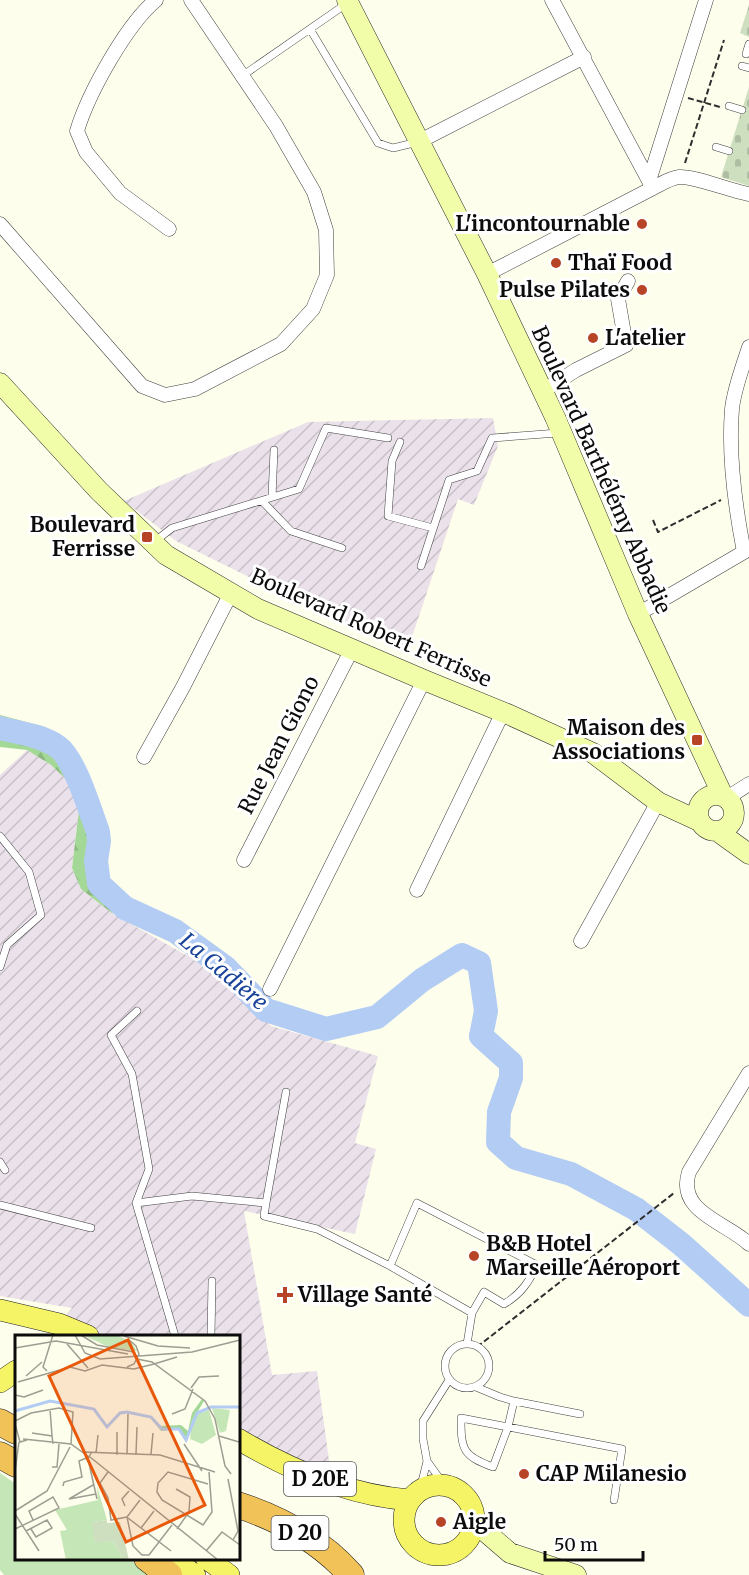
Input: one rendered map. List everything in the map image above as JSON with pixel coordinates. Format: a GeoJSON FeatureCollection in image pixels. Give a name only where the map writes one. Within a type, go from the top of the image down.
{"type":"FeatureCollection","features":[{"type":"Feature","properties":{"kind":"highway"},"geometry":{"type":"LineString","coordinates":[[0,1422],[15,1430]]}},
{"type":"Feature","properties":{"kind":"highway"},"geometry":{"type":"LineString","coordinates":[[0,1455],[15,1463]]}},
{"type":"Feature","properties":{"kind":"highway","name":"D 20"},"geometry":{"type":"LineString","coordinates":[[240,1506],[284,1524],[310,1539],[332,1555],[351,1575]]}},
{"type":"Feature","properties":{"kind":"highway"},"geometry":{"type":"LineString","coordinates":[[150,1560],[169,1575]]}},
{"type":"Feature","properties":{"kind":"main road","name":"Boulevard Barthélémy Abbadie"},"geometry":{"type":"LineString","coordinates":[[347,1],[487,274],[543,391],[638,614],[711,768],[711,803]]}},
{"type":"Feature","properties":{"kind":"main road","name":"Boulevard Robert Ferrisse"},"geometry":{"type":"LineString","coordinates":[[0,383],[99,490],[166,555],[258,609],[593,753],[665,805]]}},
{"type":"Feature","properties":{"kind":"main road"},"geometry":{"type":"LineString","coordinates":[[711,803],[706,829],[717,831],[749,853]]}},
{"type":"Feature","properties":{"kind":"main road"},"geometry":{"type":"LineString","coordinates":[[665,805],[711,803],[734,807],[734,818],[749,853]]}},
{"type":"Feature","properties":{"kind":"main road"},"geometry":{"type":"LineString","coordinates":[[717,831],[728,827],[734,818]]}},
{"type":"Feature","properties":{"kind":"main road"},"geometry":{"type":"LineString","coordinates":[[0,1310],[59,1324],[86,1335]]}},
{"type":"Feature","properties":{"kind":"main road"},"geometry":{"type":"LineString","coordinates":[[0,1382],[15,1372]]}},
{"type":"Feature","properties":{"kind":"main road"},"geometry":{"type":"LineString","coordinates":[[0,1435],[15,1442]]}},
{"type":"Feature","properties":{"kind":"main road","name":"D 20E"},"geometry":{"type":"LineString","coordinates":[[240,1439],[274,1460],[364,1494],[415,1495]]}},
{"type":"Feature","properties":{"kind":"main road"},"geometry":{"type":"LineString","coordinates":[[445,1486],[460,1492],[468,1500],[473,1510],[474,1522],[468,1541],[438,1565],[408,1538],[403,1519],[415,1495],[427,1487],[445,1486]]}},
{"type":"Feature","properties":{"kind":"main road"},"geometry":{"type":"LineString","coordinates":[[474,1522],[510,1554],[576,1575]]}},
{"type":"Feature","properties":{"kind":"main road"},"geometry":{"type":"LineString","coordinates":[[174,1560],[195,1575]]}},
{"type":"Feature","properties":{"kind":"main road"},"geometry":{"type":"LineString","coordinates":[[209,1560],[229,1575]]}},
{"type":"Feature","properties":{"kind":"street"},"geometry":{"type":"LineString","coordinates":[[156,0],[137,20],[119,46],[81,115],[77,131],[86,152],[120,193],[169,229]]}},
{"type":"Feature","properties":{"kind":"street"},"geometry":{"type":"LineString","coordinates":[[0,224],[142,386],[165,395],[195,389],[281,344],[313,309],[327,275],[326,230],[314,192],[276,126],[191,0]]}},
{"type":"Feature","properties":{"kind":"street"},"geometry":{"type":"LineString","coordinates":[[552,0],[651,185]]}},
{"type":"Feature","properties":{"kind":"street"},"geometry":{"type":"LineString","coordinates":[[651,185],[706,0]]}},
{"type":"Feature","properties":{"kind":"street"},"geometry":{"type":"LineString","coordinates":[[420,141],[584,57]]}},
{"type":"Feature","properties":{"kind":"street"},"geometry":{"type":"LineString","coordinates":[[487,274],[651,185],[673,178],[680,177],[749,194]]}},
{"type":"Feature","properties":{"kind":"street"},"geometry":{"type":"LineString","coordinates":[[543,391],[576,369],[626,345],[618,299],[628,280]]}},
{"type":"Feature","properties":{"kind":"street"},"geometry":{"type":"LineString","coordinates":[[638,614],[746,551],[734,493],[732,408],[749,347]]}},
{"type":"Feature","properties":{"kind":"street"},"geometry":{"type":"LineString","coordinates":[[144,757],[231,593]]}},
{"type":"Feature","properties":{"kind":"street","name":"Rue Jean Giono"},"geometry":{"type":"LineString","coordinates":[[244,860],[352,649]]}},
{"type":"Feature","properties":{"kind":"street"},"geometry":{"type":"LineString","coordinates":[[270,989],[424,680]]}},
{"type":"Feature","properties":{"kind":"street"},"geometry":{"type":"LineString","coordinates":[[417,890],[502,712]]}},
{"type":"Feature","properties":{"kind":"street"},"geometry":{"type":"LineString","coordinates":[[711,803],[749,784]]}},
{"type":"Feature","properties":{"kind":"street"},"geometry":{"type":"LineString","coordinates":[[584,939],[665,805]]}},
{"type":"Feature","properties":{"kind":"street"},"geometry":{"type":"LineString","coordinates":[[749,1073],[690,1172],[686,1184],[688,1196],[695,1208],[749,1244]]}},
{"type":"Feature","properties":{"kind":"lane"},"geometry":{"type":"LineString","coordinates":[[242,76],[347,1]]}},
{"type":"Feature","properties":{"kind":"lane"},"geometry":{"type":"LineString","coordinates":[[310,29],[378,143],[393,148],[420,141]]}},
{"type":"Feature","properties":{"kind":"lane"},"geometry":{"type":"LineString","coordinates":[[746,54],[749,44]]}},
{"type":"Feature","properties":{"kind":"lane"},"geometry":{"type":"LineString","coordinates":[[729,108],[742,110]]}},
{"type":"Feature","properties":{"kind":"lane"},"geometry":{"type":"LineString","coordinates":[[717,147],[729,151]]}},
{"type":"Feature","properties":{"kind":"lane"},"geometry":{"type":"LineString","coordinates":[[154,543],[172,528],[299,489],[326,428],[388,438]]}},
{"type":"Feature","properties":{"kind":"lane"},"geometry":{"type":"LineString","coordinates":[[421,566],[449,480],[477,471],[492,438],[562,433]]}},
{"type":"Feature","properties":{"kind":"lane"},"geometry":{"type":"LineString","coordinates":[[400,442],[392,461],[388,516],[433,528]]}},
{"type":"Feature","properties":{"kind":"lane"},"geometry":{"type":"LineString","coordinates":[[272,497],[274,450]]}},
{"type":"Feature","properties":{"kind":"lane"},"geometry":{"type":"LineString","coordinates":[[262,501],[291,531],[342,548]]}},
{"type":"Feature","properties":{"kind":"lane"},"geometry":{"type":"LineString","coordinates":[[0,836],[29,872],[41,915],[7,945],[0,967]]}},
{"type":"Feature","properties":{"kind":"lane"},"geometry":{"type":"LineString","coordinates":[[137,1011],[111,1035],[132,1074],[149,1168],[136,1203],[175,1335]]}},
{"type":"Feature","properties":{"kind":"lane"},"geometry":{"type":"LineString","coordinates":[[286,1092],[264,1216],[317,1229],[390,1266],[472,1313]]}},
{"type":"Feature","properties":{"kind":"lane"},"geometry":{"type":"LineString","coordinates":[[0,1162],[5,1170]]}},
{"type":"Feature","properties":{"kind":"lane"},"geometry":{"type":"LineString","coordinates":[[136,1203],[192,1196],[266,1203]]}},
{"type":"Feature","properties":{"kind":"lane"},"geometry":{"type":"LineString","coordinates":[[390,1266],[417,1203],[537,1265],[530,1281],[519,1295],[504,1304],[484,1292],[472,1313],[467,1344]]}},
{"type":"Feature","properties":{"kind":"lane"},"geometry":{"type":"LineString","coordinates":[[0,1205],[91,1228]]}},
{"type":"Feature","properties":{"kind":"lane"},"geometry":{"type":"LineString","coordinates":[[211,1335],[212,1281]]}},
{"type":"Feature","properties":{"kind":"lane"},"geometry":{"type":"LineString","coordinates":[[476,1387],[482,1383],[489,1369],[486,1354],[477,1347],[467,1344],[454,1348],[445,1360],[446,1374],[449,1380],[461,1388],[476,1387],[514,1401],[580,1414]]}},
{"type":"Feature","properties":{"kind":"lane"},"geometry":{"type":"LineString","coordinates":[[445,1486],[427,1461],[423,1421],[449,1380]]}},
{"type":"Feature","properties":{"kind":"lane"},"geometry":{"type":"LineString","coordinates":[[514,1401],[508,1427],[493,1467],[472,1459],[461,1443],[462,1418],[508,1427],[622,1449],[614,1500]]}},
{"type":"Feature","properties":{"kind":"lane"},"geometry":{"type":"LineString","coordinates":[[415,1495],[427,1461]]}},
{"type":"Feature","properties":{"kind":"path"},"geometry":{"type":"LineString","coordinates":[[680,177],[724,40]]}},
{"type":"Feature","properties":{"kind":"path"},"geometry":{"type":"LineString","coordinates":[[677,94],[729,108]]}},
{"type":"Feature","properties":{"kind":"path"},"geometry":{"type":"LineString","coordinates":[[653,520],[658,532],[734,493]]}},
{"type":"Feature","properties":{"kind":"path"},"geometry":{"type":"LineString","coordinates":[[477,1347],[686,1184]]}},
{"type":"Feature","properties":{"kind":"shaded area"},"geometry":{"type":"Polygon","coordinates":[[[493,418],[498,446],[474,505],[458,499],[408,649],[338,621],[176,541],[124,501],[308,422],[493,418]]]}},
{"type":"Feature","properties":{"kind":"shaded area"},"geometry":{"type":"Polygon","coordinates":[[[27,750],[51,765],[69,782],[79,810],[72,868],[81,889],[113,914],[220,974],[271,1026],[378,1056],[355,1143],[376,1149],[355,1234],[244,1211],[272,1375],[317,1371],[332,1483],[240,1437],[240,1335],[86,1335],[59,1324],[72,1308],[0,1296],[0,775],[27,750]]]}},
{"type":"Feature","properties":{"kind":"green space"},"geometry":{"type":"Polygon","coordinates":[[[749,5],[749,37],[740,33],[749,5]]]}},
{"type":"Feature","properties":{"kind":"green space"},"geometry":{"type":"Polygon","coordinates":[[[749,87],[749,186],[721,177],[749,87]]]}},
{"type":"Feature","properties":{"kind":"green space"},"geometry":{"type":"Polygon","coordinates":[[[0,715],[45,727],[69,741],[109,828],[100,872],[113,914],[81,889],[72,868],[79,810],[69,782],[51,765],[27,750],[0,747],[0,715]]]}},
{"type":"Feature","properties":{"kind":"green space"},"geometry":{"type":"Polygon","coordinates":[[[0,1473],[15,1483],[15,1560],[131,1560],[154,1575],[4,1575],[0,1570],[0,1473]]]}},
{"type":"Feature","properties":{"kind":"waterway","name":"La Cadière"},"geometry":{"type":"LineString","coordinates":[[0,728],[52,743],[64,753],[70,762],[98,832],[96,861],[99,884],[125,908],[175,931],[226,968],[266,1010],[326,1029],[377,1017],[422,980],[462,955],[479,963],[486,1011],[481,1036],[511,1063],[511,1078],[499,1112],[498,1142],[516,1158],[571,1174],[636,1209],[681,1244],[749,1305]]}},
{"type":"Feature","properties":{"kind":"place","name":"L'incontournable"},"geometry":{"type":"Point","coordinates":[642,224]}},
{"type":"Feature","properties":{"kind":"place","name":"Thaï Food"},"geometry":{"type":"Point","coordinates":[556,263]}},
{"type":"Feature","properties":{"kind":"place","name":"Pulse Pilates"},"geometry":{"type":"Point","coordinates":[642,290]}},
{"type":"Feature","properties":{"kind":"place","name":"L'atelier"},"geometry":{"type":"Point","coordinates":[593,338]}},
{"type":"Feature","properties":{"kind":"place","name":"Boulevard Ferrisse"},"geometry":{"type":"Point","coordinates":[147,537]}},
{"type":"Feature","properties":{"kind":"place","name":"Maison des Associations"},"geometry":{"type":"Point","coordinates":[697,740]}},
{"type":"Feature","properties":{"kind":"place","name":"B&B Hotel Marseille Aéroport"},"geometry":{"type":"Point","coordinates":[474,1256]}},
{"type":"Feature","properties":{"kind":"place","name":"Village Santé"},"geometry":{"type":"Point","coordinates":[285,1295]}},
{"type":"Feature","properties":{"kind":"place","name":"CAP Milanesio"},"geometry":{"type":"Point","coordinates":[524,1474]}},
{"type":"Feature","properties":{"kind":"place","name":"Aigle"},"geometry":{"type":"Point","coordinates":[441,1522]}}]}
